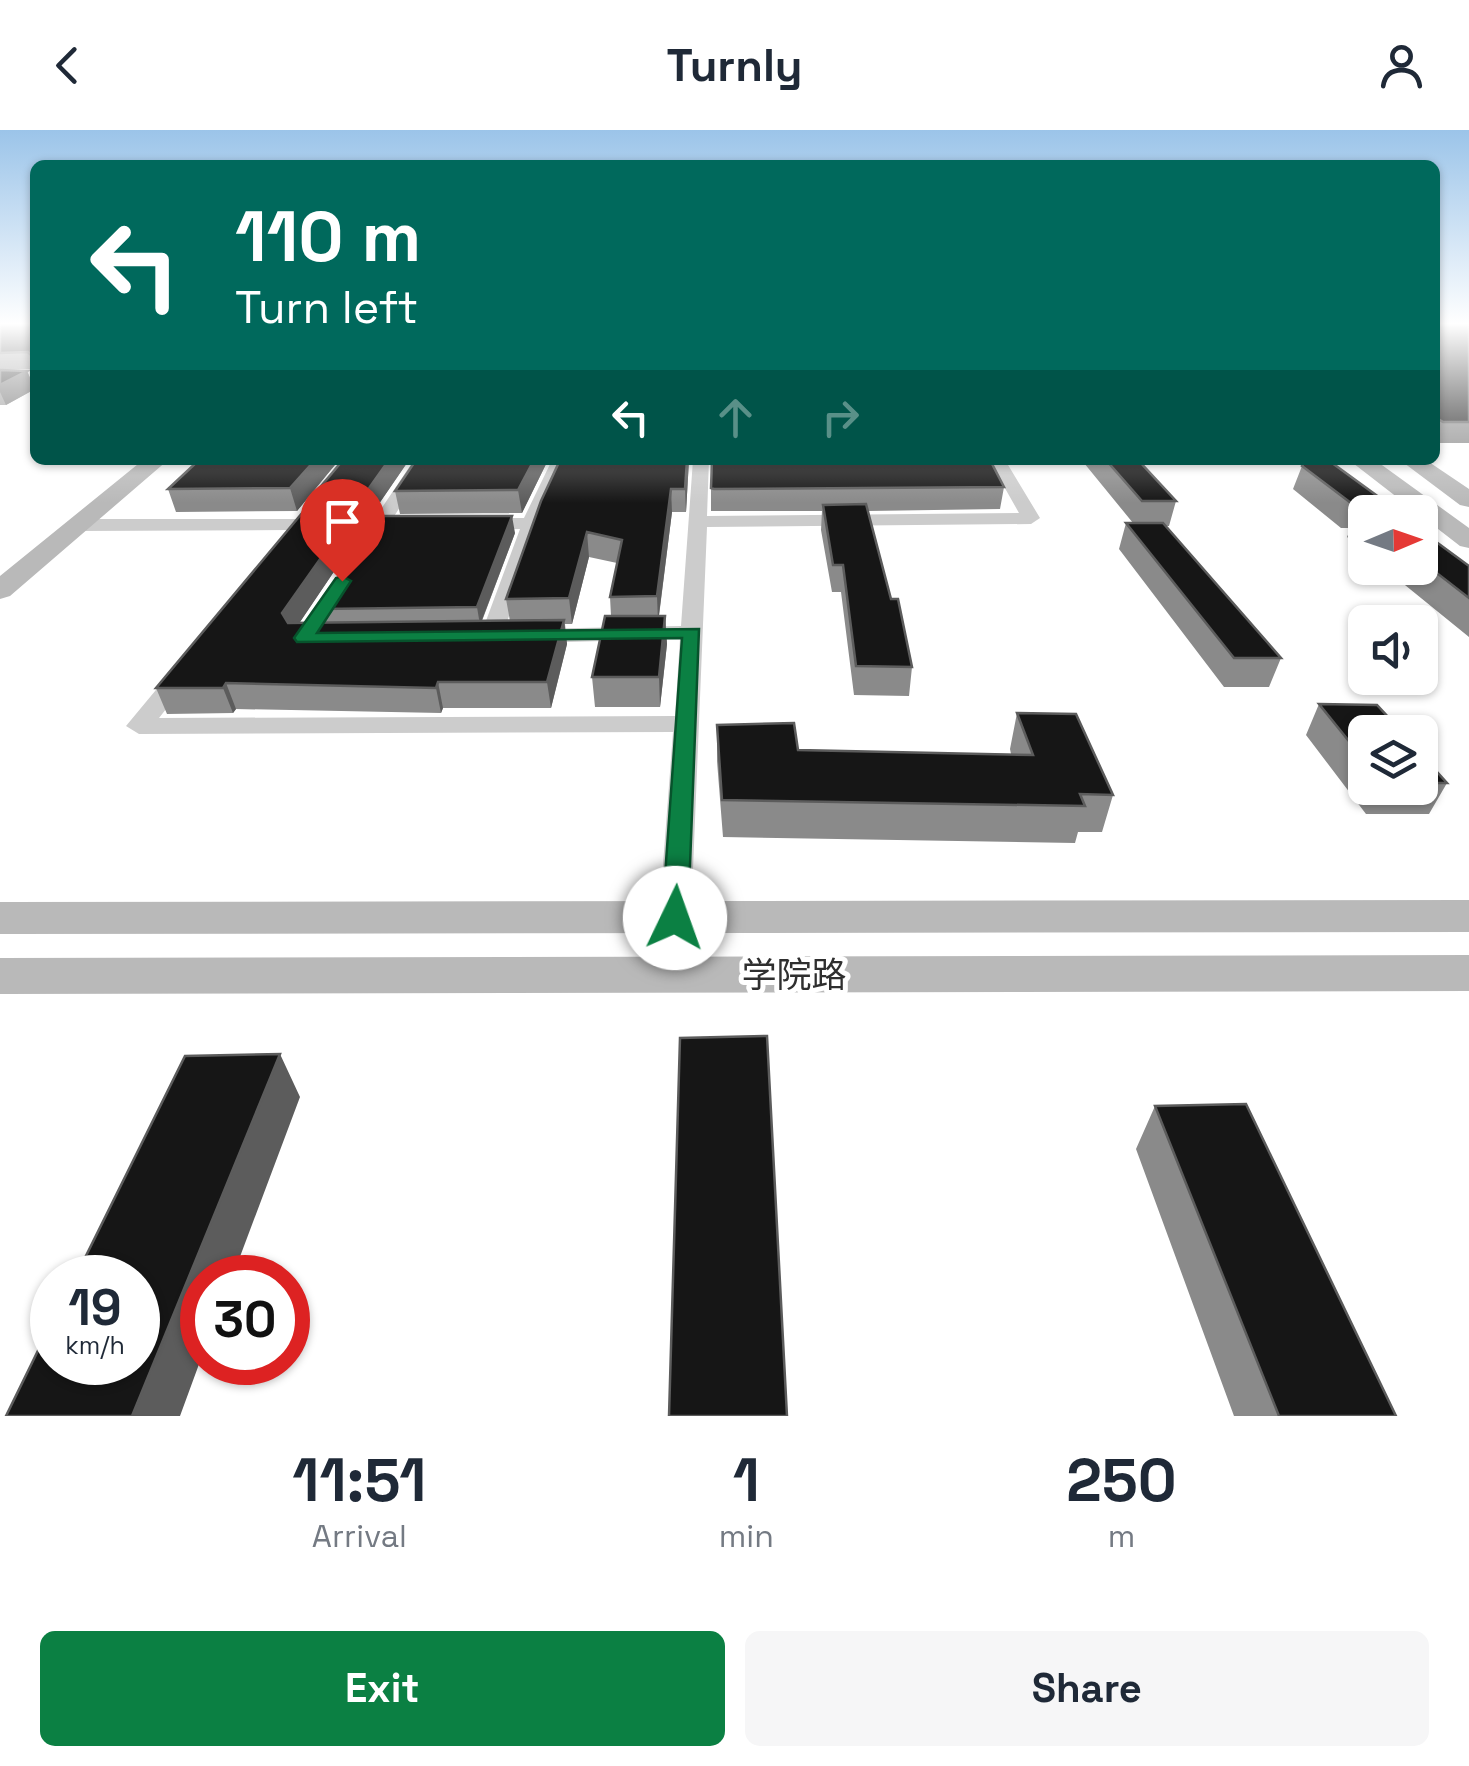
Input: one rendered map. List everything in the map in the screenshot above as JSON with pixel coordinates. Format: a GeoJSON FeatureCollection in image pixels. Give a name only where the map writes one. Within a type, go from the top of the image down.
{"type":"FeatureCollection","features":[{"type":"Feature","properties":{"kind":"main road"},"geometry":{"type":"LineString","coordinates":[[0,565],[127,465]]}},
{"type":"Feature","properties":{"kind":"main road"},"geometry":{"type":"LineString","coordinates":[[0,590],[152,465]]}},
{"type":"Feature","properties":{"kind":"main road"},"geometry":{"type":"LineString","coordinates":[[1367,465],[1469,540]]}},
{"type":"Feature","properties":{"kind":"main road"},"geometry":{"type":"LineString","coordinates":[[1418,465],[1469,500]]}},
{"type":"Feature","properties":{"kind":"main road","name":"学院路"},"geometry":{"type":"LineString","coordinates":[[0,918],[1469,916]]}},
{"type":"Feature","properties":{"kind":"main road","name":"学院路"},"geometry":{"type":"LineString","coordinates":[[0,976],[1469,974]]}},
{"type":"Feature","properties":{"kind":"street"},"geometry":{"type":"LineString","coordinates":[[268,568],[349,465]]}},
{"type":"Feature","properties":{"kind":"street"},"geometry":{"type":"LineString","coordinates":[[341,638],[304,638],[419,465]]}},
{"type":"Feature","properties":{"kind":"street"},"geometry":{"type":"LineString","coordinates":[[558,465],[481,638],[692,632]]}},
{"type":"Feature","properties":{"kind":"street"},"geometry":{"type":"LineString","coordinates":[[675,918],[701,465]]}},
{"type":"Feature","properties":{"kind":"street"},"geometry":{"type":"LineString","coordinates":[[698,522],[1030,518],[1001,465]]}},
{"type":"Feature","properties":{"kind":"street"},"geometry":{"type":"LineString","coordinates":[[456,524],[531,523]]}},
{"type":"Feature","properties":{"kind":"street"},"geometry":{"type":"LineString","coordinates":[[78,526],[419,524]]}},
{"type":"Feature","properties":{"kind":"street"},"geometry":{"type":"LineString","coordinates":[[198,654],[139,726],[687,724]]}},
{"type":"Feature","properties":{"kind":"building"},"geometry":{"type":"Polygon","coordinates":[[[1440,383],[1469,383],[1469,422],[1443,422],[1440,383]]]}},
{"type":"Feature","properties":{"kind":"building"},"geometry":{"type":"Polygon","coordinates":[[[194,465],[311,465],[290,488],[168,489],[194,465]]]}},
{"type":"Feature","properties":{"kind":"building"},"geometry":{"type":"Polygon","coordinates":[[[339,465],[385,465],[367,491],[317,491],[339,465]]]}},
{"type":"Feature","properties":{"kind":"building"},"geometry":{"type":"Polygon","coordinates":[[[413,465],[531,465],[518,490],[395,491],[413,465]]]}},
{"type":"Feature","properties":{"kind":"building"},"geometry":{"type":"Polygon","coordinates":[[[558,465],[687,465],[685,489],[671,489],[657,596],[610,597],[622,540],[587,532],[569,598],[506,599],[558,465]]]}},
{"type":"Feature","properties":{"kind":"building"},"geometry":{"type":"Polygon","coordinates":[[[712,465],[993,465],[1004,487],[714,489],[712,465]]]}},
{"type":"Feature","properties":{"kind":"building"},"geometry":{"type":"Polygon","coordinates":[[[1110,465],[1143,465],[1176,501],[1142,501],[1110,465]]]}},
{"type":"Feature","properties":{"kind":"building"},"geometry":{"type":"Polygon","coordinates":[[[1303,465],[1335,465],[1376,495],[1348,495],[1348,501],[1303,465]]]}},
{"type":"Feature","properties":{"kind":"building"},"geometry":{"type":"Polygon","coordinates":[[[866,504],[891,599],[898,599],[912,667],[856,666],[843,565],[833,565],[823,505],[866,504]]]}},
{"type":"Feature","properties":{"kind":"building"},"geometry":{"type":"Polygon","coordinates":[[[354,511],[282,613],[288,623],[564,620],[547,682],[438,682],[436,688],[226,683],[223,688],[156,688],[303,512],[354,511]]]}},
{"type":"Feature","properties":{"kind":"building"},"geometry":{"type":"Polygon","coordinates":[[[384,516],[512,516],[477,607],[322,609],[384,516]]]}},
{"type":"Feature","properties":{"kind":"building"},"geometry":{"type":"Polygon","coordinates":[[[1126,523],[1163,523],[1281,658],[1234,658],[1126,523]]]}},
{"type":"Feature","properties":{"kind":"building"},"geometry":{"type":"Polygon","coordinates":[[[1438,543],[1469,566],[1469,598],[1438,574],[1438,543]]]}},
{"type":"Feature","properties":{"kind":"building"},"geometry":{"type":"Polygon","coordinates":[[[605,616],[665,616],[659,677],[592,677],[605,616]]]}},
{"type":"Feature","properties":{"kind":"building"},"geometry":{"type":"Polygon","coordinates":[[[1319,704],[1377,705],[1386,715],[1348,715],[1348,740],[1319,704]]]}},
{"type":"Feature","properties":{"kind":"building"},"geometry":{"type":"Polygon","coordinates":[[[1017,713],[1076,714],[1113,795],[1080,794],[1085,806],[722,800],[717,725],[794,723],[798,750],[1033,755],[1017,713]]]}},
{"type":"Feature","properties":{"kind":"building"},"geometry":{"type":"Polygon","coordinates":[[[767,1036],[787,1416],[669,1416],[680,1038],[767,1036]]]}},
{"type":"Feature","properties":{"kind":"building"},"geometry":{"type":"Polygon","coordinates":[[[280,1054],[198,1255],[180,1255],[180,1299],[160,1348],[160,1255],[86,1255],[185,1056],[280,1054]]]}},
{"type":"Feature","properties":{"kind":"building"},"geometry":{"type":"Polygon","coordinates":[[[1246,1104],[1396,1416],[1279,1416],[1155,1106],[1246,1104]]]}},
{"type":"Feature","properties":{"kind":"building"},"geometry":{"type":"Polygon","coordinates":[[[30,1367],[30,1385],[145,1385],[132,1416],[6,1416],[30,1367]]]}},
{"type":"Feature","properties":{"kind":"route"},"geometry":{"type":"LineString","coordinates":[[342,581],[304,638],[692,632],[675,918]]}}]}
